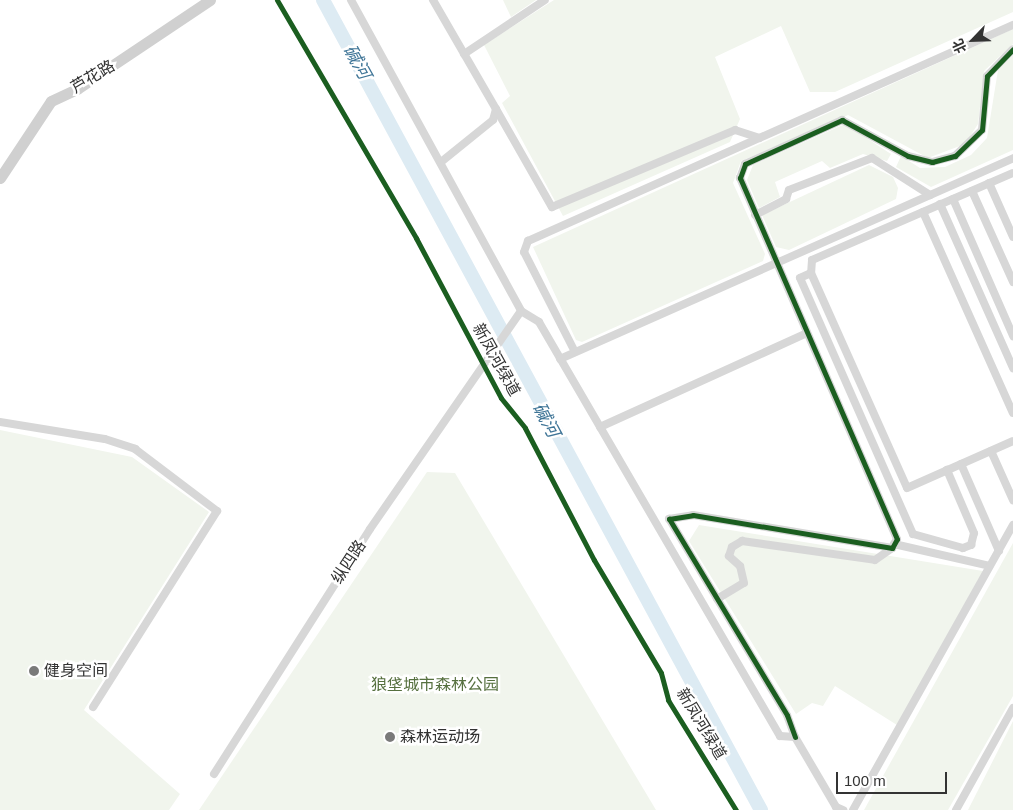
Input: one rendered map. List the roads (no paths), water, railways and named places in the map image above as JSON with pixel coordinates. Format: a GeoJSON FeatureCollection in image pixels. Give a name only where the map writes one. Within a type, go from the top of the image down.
{"type":"FeatureCollection","features":[{"type":"Feature","properties":{"kind":"street","name":"芦花路"},"geometry":{"type":"LineString","coordinates":[[0,178],[51,101],[77,89],[210,0]]}},
{"type":"Feature","properties":{"kind":"street"},"geometry":{"type":"LineString","coordinates":[[351,0],[521,311],[533,315],[560,359],[780,736],[795,737]]}},
{"type":"Feature","properties":{"kind":"street"},"geometry":{"type":"LineString","coordinates":[[433,0],[552,207],[735,130],[760,138]]}},
{"type":"Feature","properties":{"kind":"street"},"geometry":{"type":"LineString","coordinates":[[464,54],[545,0]]}},
{"type":"Feature","properties":{"kind":"street"},"geometry":{"type":"LineString","coordinates":[[575,352],[524,252],[528,242],[1013,25]]}},
{"type":"Feature","properties":{"kind":"street"},"geometry":{"type":"LineString","coordinates":[[717,599],[744,583],[740,566],[729,556],[732,547],[742,541],[875,560],[893,546],[897,539],[880,506],[740,178],[745,164],[842,120],[908,156],[932,162],[955,156],[982,130],[987,76],[1013,50]]}},
{"type":"Feature","properties":{"kind":"street"},"geometry":{"type":"LineString","coordinates":[[441,162],[493,120],[496,109]]}},
{"type":"Feature","properties":{"kind":"street"},"geometry":{"type":"LineString","coordinates":[[756,215],[786,199],[789,190],[872,158],[930,195]]}},
{"type":"Feature","properties":{"kind":"street"},"geometry":{"type":"LineString","coordinates":[[560,359],[1013,158]]}},
{"type":"Feature","properties":{"kind":"street"},"geometry":{"type":"LineString","coordinates":[[1013,173],[812,260],[811,273],[907,488],[1013,441]]}},
{"type":"Feature","properties":{"kind":"street"},"geometry":{"type":"LineString","coordinates":[[989,183],[1013,237]]}},
{"type":"Feature","properties":{"kind":"street"},"geometry":{"type":"LineString","coordinates":[[972,190],[1013,282]]}},
{"type":"Feature","properties":{"kind":"street"},"geometry":{"type":"LineString","coordinates":[[953,199],[1013,336]]}},
{"type":"Feature","properties":{"kind":"street"},"geometry":{"type":"LineString","coordinates":[[940,204],[1013,368]]}},
{"type":"Feature","properties":{"kind":"street"},"geometry":{"type":"LineString","coordinates":[[923,212],[1013,413]]}},
{"type":"Feature","properties":{"kind":"street"},"geometry":{"type":"LineString","coordinates":[[811,273],[800,278],[913,534],[922,540],[963,548],[971,545],[974,533],[947,470]]}},
{"type":"Feature","properties":{"kind":"street","name":"纵四路"},"geometry":{"type":"LineString","coordinates":[[214,774],[370,529],[521,311]]}},
{"type":"Feature","properties":{"kind":"street"},"geometry":{"type":"LineString","coordinates":[[600,427],[807,334]]}},
{"type":"Feature","properties":{"kind":"street"},"geometry":{"type":"LineString","coordinates":[[0,422],[105,439],[135,449],[217,511],[92,706]]}},
{"type":"Feature","properties":{"kind":"street"},"geometry":{"type":"LineString","coordinates":[[991,451],[1013,500]]}},
{"type":"Feature","properties":{"kind":"street"},"geometry":{"type":"LineString","coordinates":[[961,464],[999,551]]}},
{"type":"Feature","properties":{"kind":"street"},"geometry":{"type":"LineString","coordinates":[[839,809],[795,737],[787,715],[669,519],[694,515],[893,546],[990,566]]}},
{"type":"Feature","properties":{"kind":"street"},"geometry":{"type":"LineString","coordinates":[[853,810],[1013,525]]}},
{"type":"Feature","properties":{"kind":"street"},"geometry":{"type":"LineString","coordinates":[[956,810],[1013,708]]}},
{"type":"Feature","properties":{"kind":"waterway","name":"碱河"},"geometry":{"type":"LineString","coordinates":[[323,0],[761,810]]}},
{"type":"Feature","properties":{"kind":"place","name":"健身空间"},"geometry":{"type":"Point","coordinates":[34,671]}},
{"type":"Feature","properties":{"kind":"place","name":"森林运动场"},"geometry":{"type":"Point","coordinates":[390,737]}},
{"type":"Feature","properties":{"kind":"park label","name":"狼垡城市森林公园"},"geometry":{"type":"Point","coordinates":[435,685]}}]}
